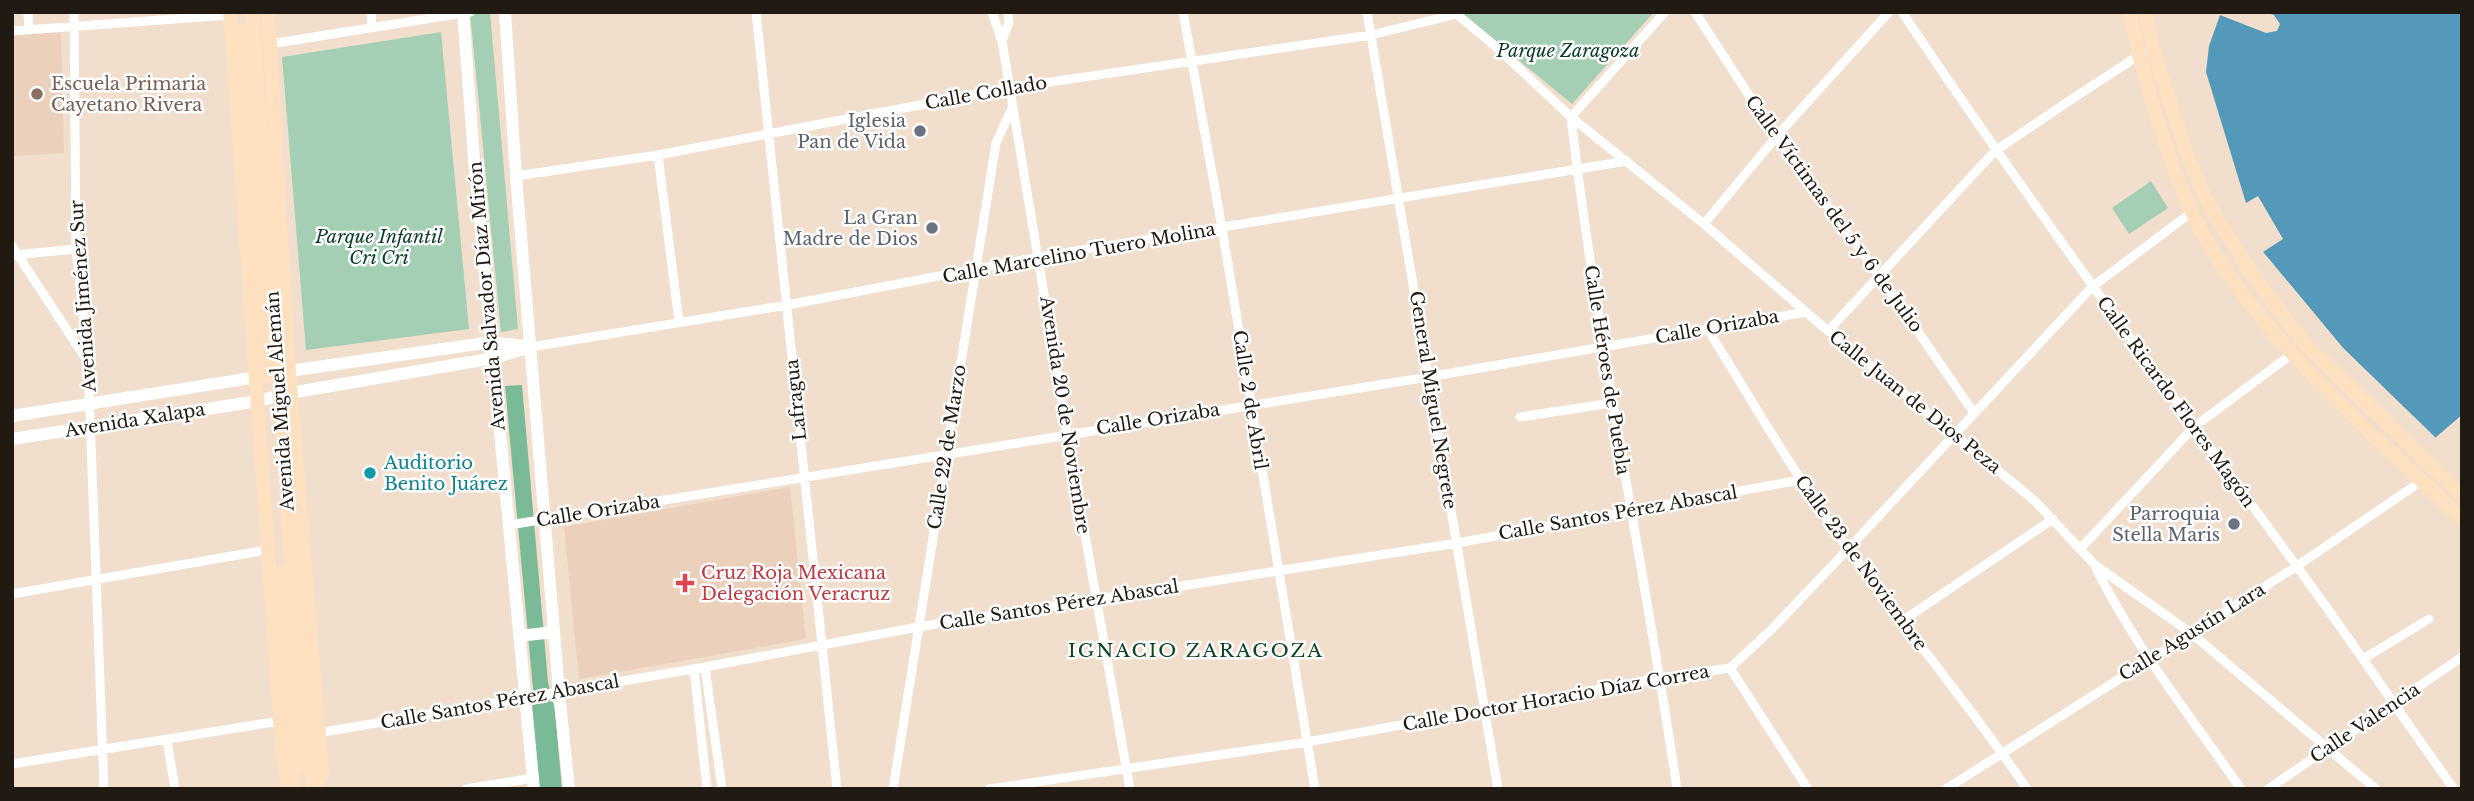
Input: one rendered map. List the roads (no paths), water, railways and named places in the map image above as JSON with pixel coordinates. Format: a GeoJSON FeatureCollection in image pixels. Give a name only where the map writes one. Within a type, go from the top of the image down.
{"type":"FeatureCollection","features":[{"type":"Feature","properties":{"kind":"main road","name":"Avenida Miguel Alemán"},"geometry":{"type":"LineString","coordinates":[[252,12],[256,138],[286,558],[296,764],[290,789]]}},
{"type":"Feature","properties":{"kind":"main road"},"geometry":{"type":"LineString","coordinates":[[268,12],[290,393],[322,772],[315,789]]}},
{"type":"Feature","properties":{"kind":"main road"},"geometry":{"type":"LineString","coordinates":[[505,12],[516,176],[569,789]]}},
{"type":"Feature","properties":{"kind":"main road"},"geometry":{"type":"LineString","coordinates":[[2130,12],[2138,57],[2169,158],[2192,212],[2217,257],[2291,354],[2462,519]]}},
{"type":"Feature","properties":{"kind":"main road"},"geometry":{"type":"LineString","coordinates":[[2146,12],[2153,50],[2187,154],[2206,200],[2250,273],[2304,343],[2462,496]]}},
{"type":"Feature","properties":{"kind":"main road","name":"Avenida Miguel Alemán"},"geometry":{"type":"LineString","coordinates":[[234,13],[256,138]]}},
{"type":"Feature","properties":{"kind":"main road"},"geometry":{"type":"LineString","coordinates":[[234,13],[267,550],[284,767],[290,789]]}},
{"type":"Feature","properties":{"kind":"main road","name":"Avenida Salvador Díaz Mirón"},"geometry":{"type":"LineString","coordinates":[[465,13],[492,342],[534,783]]}},
{"type":"Feature","properties":{"kind":"main road"},"geometry":{"type":"LineString","coordinates":[[252,324],[261,330],[274,329],[285,319]]}},
{"type":"Feature","properties":{"kind":"main road","name":"Calle Marcelino Tuero Molina"},"geometry":{"type":"LineString","coordinates":[[256,377],[492,342],[531,347]]}},
{"type":"Feature","properties":{"kind":"main road","name":"Calle Marcelino Tuero Molina"},"geometry":{"type":"LineString","coordinates":[[258,401],[290,393],[494,358],[531,347]]}},
{"type":"Feature","properties":{"kind":"main road","name":"Avenida Xalapa"},"geometry":{"type":"LineString","coordinates":[[12,416],[256,377]]}},
{"type":"Feature","properties":{"kind":"main road","name":"Avenida Xalapa"},"geometry":{"type":"LineString","coordinates":[[12,439],[258,401]]}},
{"type":"Feature","properties":{"kind":"main road"},"geometry":{"type":"LineString","coordinates":[[261,455],[270,444],[286,443],[295,451]]}},
{"type":"Feature","properties":{"kind":"main road","name":"Avenida Miguel Alemán"},"geometry":{"type":"LineString","coordinates":[[286,558],[309,765],[315,789]]}},
{"type":"Feature","properties":{"kind":"main road"},"geometry":{"type":"LineString","coordinates":[[519,636],[554,632]]}},
{"type":"Feature","properties":{"kind":"street"},"geometry":{"type":"LineString","coordinates":[[28,12],[29,30]]}},
{"type":"Feature","properties":{"kind":"street","name":"Avenida Jiménez Sur"},"geometry":{"type":"LineString","coordinates":[[74,12],[76,249],[88,362],[104,789]]}},
{"type":"Feature","properties":{"kind":"street"},"geometry":{"type":"LineString","coordinates":[[371,12],[372,28]]}},
{"type":"Feature","properties":{"kind":"street","name":"Lafragua"},"geometry":{"type":"LineString","coordinates":[[756,12],[837,789]]}},
{"type":"Feature","properties":{"kind":"street","name":"Avenida 20 de Noviembre"},"geometry":{"type":"LineString","coordinates":[[992,12],[1002,41],[1095,598],[1130,789]]}},
{"type":"Feature","properties":{"kind":"street","name":"Avenida 20 de Noviembre"},"geometry":{"type":"LineString","coordinates":[[1002,41],[1009,22],[1008,12]]}},
{"type":"Feature","properties":{"kind":"street","name":"Calle 2 de Abril"},"geometry":{"type":"LineString","coordinates":[[1183,12],[1222,228],[1315,789]]}},
{"type":"Feature","properties":{"kind":"street","name":"General Miguel Negrete"},"geometry":{"type":"LineString","coordinates":[[1367,12],[1401,199],[1428,377],[1498,789]]}},
{"type":"Feature","properties":{"kind":"street"},"geometry":{"type":"LineString","coordinates":[[1571,117],[1665,12]]}},
{"type":"Feature","properties":{"kind":"street","name":"Calle Víctimas del 5 y 6 de Julio"},"geometry":{"type":"LineString","coordinates":[[1695,12],[1776,137],[1879,275],[1975,413]]}},
{"type":"Feature","properties":{"kind":"street"},"geometry":{"type":"LineString","coordinates":[[1704,224],[1776,137],[1889,12]]}},
{"type":"Feature","properties":{"kind":"street","name":"Calle Ricardo Flores Magón"},"geometry":{"type":"LineString","coordinates":[[1902,12],[1995,151],[2297,566],[2454,789]]}},
{"type":"Feature","properties":{"kind":"street"},"geometry":{"type":"LineString","coordinates":[[12,31],[234,13]]}},
{"type":"Feature","properties":{"kind":"street"},"geometry":{"type":"LineString","coordinates":[[270,44],[465,13]]}},
{"type":"Feature","properties":{"kind":"street","name":"Calle Collado"},"geometry":{"type":"LineString","coordinates":[[516,176],[658,155],[1009,88],[1371,35],[1456,13]]}},
{"type":"Feature","properties":{"kind":"street","name":"Calle Juan de Dios Peza"},"geometry":{"type":"LineString","coordinates":[[1456,13],[1571,117],[1704,224],[1828,331],[1955,434],[2053,519],[2095,565],[2191,633],[2376,789]]}},
{"type":"Feature","properties":{"kind":"street"},"geometry":{"type":"LineString","coordinates":[[1828,331],[1995,151],[2138,57],[2153,50]]}},
{"type":"Feature","properties":{"kind":"street","name":"Calle 22 de Marzo"},"geometry":{"type":"LineString","coordinates":[[893,789],[996,143],[1012,108]]}},
{"type":"Feature","properties":{"kind":"street","name":"Calle Héroes de Puebla"},"geometry":{"type":"LineString","coordinates":[[1571,117],[1602,347],[1661,678],[1677,789]]}},
{"type":"Feature","properties":{"kind":"street"},"geometry":{"type":"LineString","coordinates":[[658,155],[680,322]]}},
{"type":"Feature","properties":{"kind":"street","name":"Calle Marcelino Tuero Molina"},"geometry":{"type":"LineString","coordinates":[[531,347],[787,305],[1039,257],[1627,161]]}},
{"type":"Feature","properties":{"kind":"street","name":"Calle Doctor Horacio Díaz Correa"},"geometry":{"type":"LineString","coordinates":[[989,789],[1307,742],[1730,668],[1771,630],[1848,550],[2092,287],[2192,212]]}},
{"type":"Feature","properties":{"kind":"street"},"geometry":{"type":"LineString","coordinates":[[14,252],[76,249]]}},
{"type":"Feature","properties":{"kind":"street"},"geometry":{"type":"LineString","coordinates":[[14,252],[88,362]]}},
{"type":"Feature","properties":{"kind":"street","name":"Calle Orizaba"},"geometry":{"type":"LineString","coordinates":[[509,524],[1428,377],[1807,312]]}},
{"type":"Feature","properties":{"kind":"street","name":"Calle 23 de Noviembre"},"geometry":{"type":"LineString","coordinates":[[1707,328],[1800,480],[1848,550],[2002,752],[2027,789]]}},
{"type":"Feature","properties":{"kind":"street"},"geometry":{"type":"LineString","coordinates":[[2080,549],[2194,427],[2291,354]]}},
{"type":"Feature","properties":{"kind":"street"},"geometry":{"type":"LineString","coordinates":[[1520,417],[1612,403]]}},
{"type":"Feature","properties":{"kind":"street","name":"Calle Agustín Lara"},"geometry":{"type":"LineString","coordinates":[[1946,789],[2297,566],[2436,471]]}},
{"type":"Feature","properties":{"kind":"street","name":"Calle Santos Pérez Abascal"},"geometry":{"type":"LineString","coordinates":[[318,733],[694,669],[918,627],[1457,543],[1800,480]]}},
{"type":"Feature","properties":{"kind":"street"},"geometry":{"type":"LineString","coordinates":[[1902,621],[2053,519]]}},
{"type":"Feature","properties":{"kind":"street"},"geometry":{"type":"LineString","coordinates":[[12,594],[267,550]]}},
{"type":"Feature","properties":{"kind":"street"},"geometry":{"type":"LineString","coordinates":[[2095,565],[2110,597],[2150,659],[2241,789]]}},
{"type":"Feature","properties":{"kind":"street"},"geometry":{"type":"LineString","coordinates":[[2362,659],[2429,619]]}},
{"type":"Feature","properties":{"kind":"street","name":"Calle Valencia"},"geometry":{"type":"LineString","coordinates":[[2268,789],[2462,657]]}},
{"type":"Feature","properties":{"kind":"street"},"geometry":{"type":"LineString","coordinates":[[705,667],[722,789]]}},
{"type":"Feature","properties":{"kind":"street"},"geometry":{"type":"LineString","coordinates":[[1730,668],[1808,789]]}},
{"type":"Feature","properties":{"kind":"street"},"geometry":{"type":"LineString","coordinates":[[694,669],[707,789]]}},
{"type":"Feature","properties":{"kind":"street"},"geometry":{"type":"LineString","coordinates":[[12,764],[280,721]]}},
{"type":"Feature","properties":{"kind":"street"},"geometry":{"type":"LineString","coordinates":[[167,740],[175,789]]}},
{"type":"Feature","properties":{"kind":"street"},"geometry":{"type":"LineString","coordinates":[[466,789],[534,783]]}},
{"type":"Feature","properties":{"kind":"water"},"geometry":{"type":"Polygon","coordinates":[[[2264,12],[2462,12],[2462,415],[2436,438],[2343,348],[2263,252],[2283,239],[2258,196],[2246,203],[2206,72],[2209,46],[2220,15],[2266,33],[2277,31],[2280,24],[2274,15],[2264,12]]]}},
{"type":"Feature","properties":{"kind":"place","name":"Escuela Primaria Cayetano Rivera"},"geometry":{"type":"Point","coordinates":[37,94]}},
{"type":"Feature","properties":{"kind":"place","name":"Iglesia Pan de Vida"},"geometry":{"type":"Point","coordinates":[920,131]}},
{"type":"Feature","properties":{"kind":"place","name":"La Gran Madre de Dios"},"geometry":{"type":"Point","coordinates":[932,228]}},
{"type":"Feature","properties":{"kind":"place","name":"Auditorio Benito Juárez"},"geometry":{"type":"Point","coordinates":[370,473]}},
{"type":"Feature","properties":{"kind":"place","name":"Parroquia Stella Maris"},"geometry":{"type":"Point","coordinates":[2234,524]}},
{"type":"Feature","properties":{"kind":"place","name":"Cruz Roja Mexicana Delegación Veracruz"},"geometry":{"type":"Point","coordinates":[685,583]}},
{"type":"Feature","properties":{"kind":"district","name":"IGNACIO ZARAGOZA"},"geometry":{"type":"Point","coordinates":[1196,650]}},
{"type":"Feature","properties":{"kind":"park label","name":"Parque Zaragoza"},"geometry":{"type":"Point","coordinates":[1568,51]}},
{"type":"Feature","properties":{"kind":"park label","name":"Parque Infantil Cri Cri"},"geometry":{"type":"Point","coordinates":[379,247]}}]}
